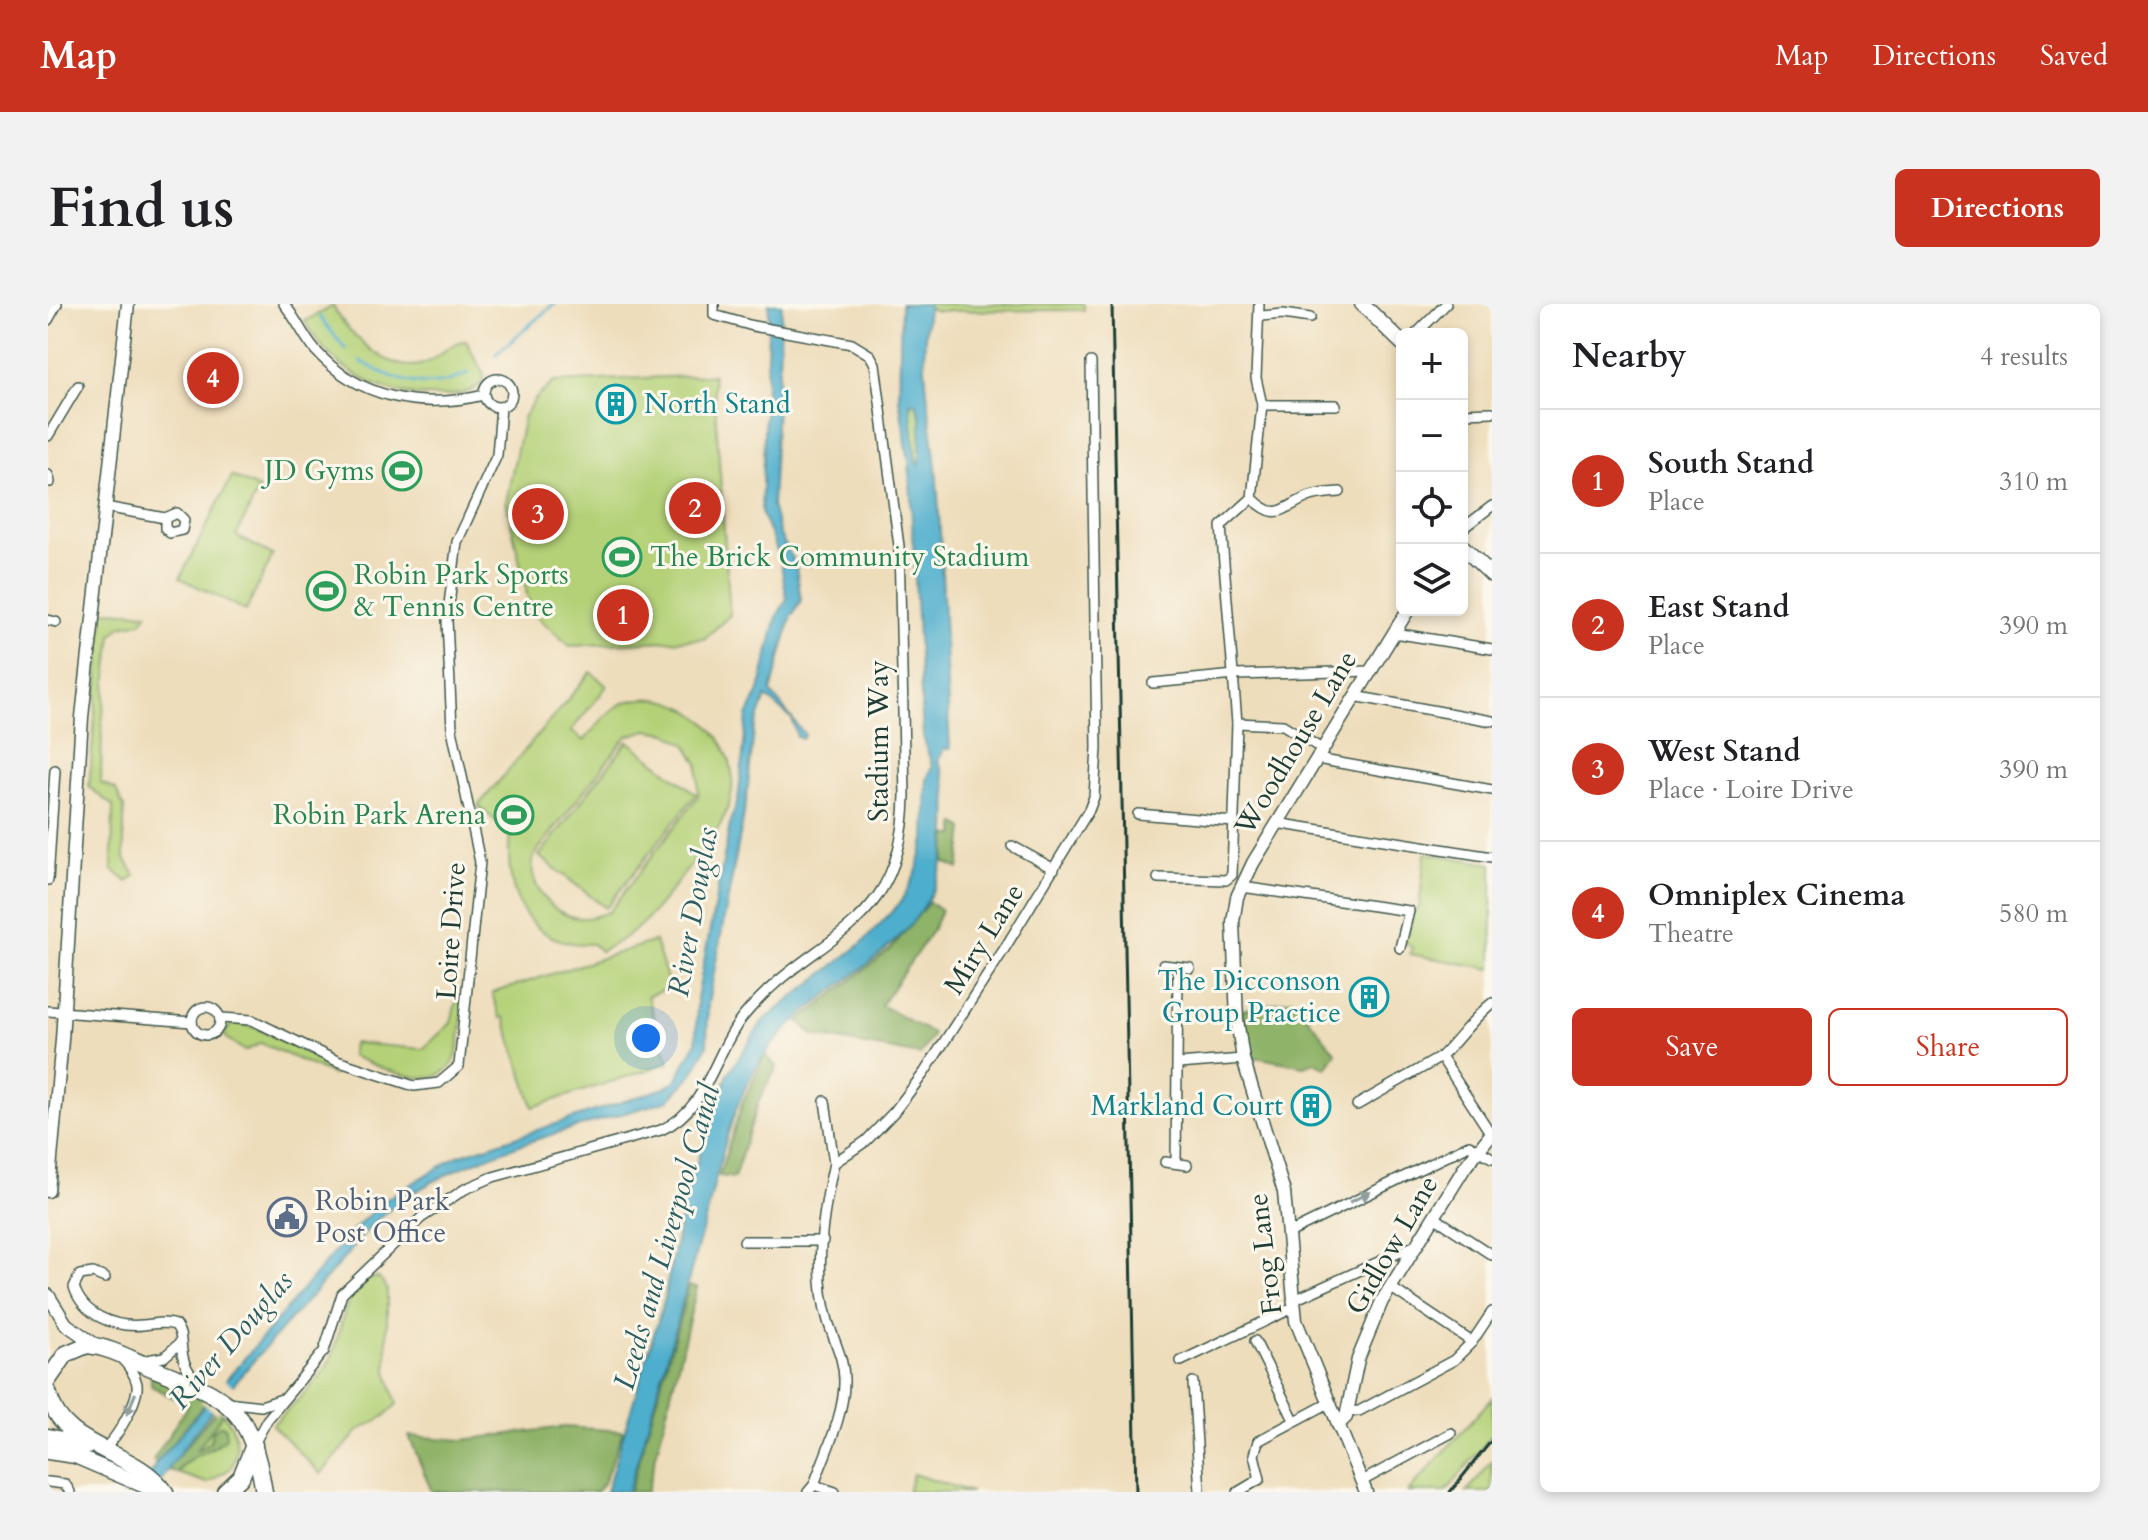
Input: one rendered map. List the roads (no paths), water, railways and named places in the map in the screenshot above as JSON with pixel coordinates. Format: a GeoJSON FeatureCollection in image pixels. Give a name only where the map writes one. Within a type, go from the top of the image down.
{"type":"FeatureCollection","features":[{"type":"Feature","properties":{"kind":"highway"},"geometry":{"type":"LineString","coordinates":[[48,1380],[66,1354],[79,1346],[97,1346],[208,1389],[227,1402],[244,1423],[254,1445],[264,1492]]}},
{"type":"Feature","properties":{"kind":"highway"},"geometry":{"type":"LineString","coordinates":[[48,1392],[58,1418],[154,1487]]}},
{"type":"Feature","properties":{"kind":"highway"},"geometry":{"type":"LineString","coordinates":[[48,1437],[100,1449]]}},
{"type":"Feature","properties":{"kind":"highway"},"geometry":{"type":"LineString","coordinates":[[225,1492],[241,1477],[254,1445]]}},
{"type":"Feature","properties":{"kind":"main road"},"geometry":{"type":"LineString","coordinates":[[1362,304],[1396,337]]}},
{"type":"Feature","properties":{"kind":"main road"},"geometry":{"type":"LineString","coordinates":[[1468,552],[1492,575]]}},
{"type":"Feature","properties":{"kind":"main road"},"geometry":{"type":"LineString","coordinates":[[48,1452],[75,1456],[154,1487]]}},
{"type":"Feature","properties":{"kind":"street"},"geometry":{"type":"LineString","coordinates":[[48,320],[57,304]]}},
{"type":"Feature","properties":{"kind":"street"},"geometry":{"type":"LineString","coordinates":[[48,1191],[82,717],[128,304]]}},
{"type":"Feature","properties":{"kind":"street"},"geometry":{"type":"LineString","coordinates":[[284,304],[316,351],[357,384],[391,397],[418,402],[469,399],[484,395],[491,381],[506,382],[511,388],[512,398],[501,407],[492,406],[484,395]]}},
{"type":"Feature","properties":{"kind":"street","name":"Stadium Way"},"geometry":{"type":"LineString","coordinates":[[285,1398],[324,1351],[342,1294],[421,1218],[465,1189],[510,1171],[661,1130],[677,1121],[696,1102],[742,1018],[770,990],[853,926],[876,899],[890,871],[905,820],[899,546],[875,364],[862,348],[714,315],[714,304]]}},
{"type":"Feature","properties":{"kind":"street"},"geometry":{"type":"LineString","coordinates":[[1158,878],[1229,879],[1237,723],[1221,526],[1252,498],[1262,405],[1256,378],[1261,316],[1259,304]]}},
{"type":"Feature","properties":{"kind":"street"},"geometry":{"type":"LineString","coordinates":[[1422,328],[1446,304]]}},
{"type":"Feature","properties":{"kind":"street"},"geometry":{"type":"LineString","coordinates":[[1261,316],[1283,314],[1310,318]]}},
{"type":"Feature","properties":{"kind":"street","name":"Miry Lane"},"geometry":{"type":"LineString","coordinates":[[834,1163],[866,1141],[924,1073],[1054,869],[1094,797],[1097,748],[1091,362]]}},
{"type":"Feature","properties":{"kind":"street"},"geometry":{"type":"LineString","coordinates":[[48,436],[78,386]]}},
{"type":"Feature","properties":{"kind":"street"},"geometry":{"type":"LineString","coordinates":[[1262,405],[1336,405]]}},
{"type":"Feature","properties":{"kind":"street","name":"Loire Drive"},"geometry":{"type":"LineString","coordinates":[[221,1018],[252,1020],[337,1061],[414,1086],[439,1083],[459,1066],[480,862],[452,729],[447,620],[457,542],[497,455],[501,407]]}},
{"type":"Feature","properties":{"kind":"street"},"geometry":{"type":"LineString","coordinates":[[1468,413],[1492,412]]}},
{"type":"Feature","properties":{"kind":"street"},"geometry":{"type":"LineString","coordinates":[[1252,498],[1265,510],[1276,513],[1307,497],[1340,492]]}},
{"type":"Feature","properties":{"kind":"street"},"geometry":{"type":"LineString","coordinates":[[1468,524],[1492,506]]}},
{"type":"Feature","properties":{"kind":"street"},"geometry":{"type":"LineString","coordinates":[[105,507],[165,518]]}},
{"type":"Feature","properties":{"kind":"street","name":"Woodhouse Lane"},"geometry":{"type":"LineString","coordinates":[[1234,907],[1276,823],[1404,616]]}},
{"type":"Feature","properties":{"kind":"street"},"geometry":{"type":"LineString","coordinates":[[1394,633],[1492,649]]}},
{"type":"Feature","properties":{"kind":"street"},"geometry":{"type":"LineString","coordinates":[[1153,683],[1235,675],[1370,671]]}},
{"type":"Feature","properties":{"kind":"street"},"geometry":{"type":"LineString","coordinates":[[1354,696],[1492,721]]}},
{"type":"Feature","properties":{"kind":"street"},"geometry":{"type":"LineString","coordinates":[[1237,723],[1283,725],[1320,754],[1492,790]]}},
{"type":"Feature","properties":{"kind":"street"},"geometry":{"type":"LineString","coordinates":[[48,880],[55,770]]}},
{"type":"Feature","properties":{"kind":"street"},"geometry":{"type":"LineString","coordinates":[[1138,814],[1234,822]]}},
{"type":"Feature","properties":{"kind":"street"},"geometry":{"type":"LineString","coordinates":[[1276,823],[1492,857]]}},
{"type":"Feature","properties":{"kind":"street"},"geometry":{"type":"LineString","coordinates":[[1012,846],[1054,869]]}},
{"type":"Feature","properties":{"kind":"street"},"geometry":{"type":"LineString","coordinates":[[1242,887],[1409,911],[1400,948]]}},
{"type":"Feature","properties":{"kind":"street","name":"Frog Lane"},"geometry":{"type":"LineString","coordinates":[[1234,907],[1237,1020],[1243,1059],[1284,1192],[1291,1232],[1293,1305],[1301,1339],[1362,1488]]}},
{"type":"Feature","properties":{"kind":"street"},"geometry":{"type":"LineString","coordinates":[[1163,965],[1190,968]]}},
{"type":"Feature","properties":{"kind":"street"},"geometry":{"type":"LineString","coordinates":[[1178,968],[1178,1064],[1170,1162],[1187,1165]]}},
{"type":"Feature","properties":{"kind":"street"},"geometry":{"type":"LineString","coordinates":[[1357,1105],[1441,1057],[1459,1038],[1470,1020],[1492,1003]]}},
{"type":"Feature","properties":{"kind":"street"},"geometry":{"type":"LineString","coordinates":[[204,1007],[216,1010],[221,1018],[219,1028],[207,1035],[198,1033],[192,1022],[194,1014],[204,1007]]}},
{"type":"Feature","properties":{"kind":"street"},"geometry":{"type":"LineString","coordinates":[[48,1011],[192,1022]]}},
{"type":"Feature","properties":{"kind":"street"},"geometry":{"type":"LineString","coordinates":[[1441,1057],[1492,1133]]}},
{"type":"Feature","properties":{"kind":"street"},"geometry":{"type":"LineString","coordinates":[[1178,1064],[1243,1059]]}},
{"type":"Feature","properties":{"kind":"street"},"geometry":{"type":"LineString","coordinates":[[825,1101],[834,1163],[824,1208],[828,1320],[840,1348],[844,1380],[843,1398],[811,1489],[835,1492]]}},
{"type":"Feature","properties":{"kind":"street","name":"Gidlow Lane"},"geometry":{"type":"LineString","coordinates":[[1348,1412],[1358,1359],[1390,1287],[1478,1148],[1492,1133]]}},
{"type":"Feature","properties":{"kind":"street"},"geometry":{"type":"LineString","coordinates":[[1291,1232],[1469,1145],[1492,1158]]}},
{"type":"Feature","properties":{"kind":"street"},"geometry":{"type":"LineString","coordinates":[[1434,1217],[1492,1255]]}},
{"type":"Feature","properties":{"kind":"street"},"geometry":{"type":"LineString","coordinates":[[744,1241],[823,1241]]}},
{"type":"Feature","properties":{"kind":"street"},"geometry":{"type":"LineString","coordinates":[[1181,1361],[1416,1245]]}},
{"type":"Feature","properties":{"kind":"street"},"geometry":{"type":"LineString","coordinates":[[105,1278],[86,1273],[76,1279],[77,1296],[91,1312],[123,1324],[172,1323],[180,1330],[180,1343],[188,1371],[208,1389]]}},
{"type":"Feature","properties":{"kind":"street"},"geometry":{"type":"LineString","coordinates":[[1390,1287],[1472,1342]]}},
{"type":"Feature","properties":{"kind":"street"},"geometry":{"type":"LineString","coordinates":[[48,1295],[66,1324],[97,1346]]}},
{"type":"Feature","properties":{"kind":"street"},"geometry":{"type":"LineString","coordinates":[[1338,1425],[1348,1412],[1359,1411],[1448,1364],[1472,1342],[1492,1312]]}},
{"type":"Feature","properties":{"kind":"street"},"geometry":{"type":"LineString","coordinates":[[1255,1341],[1294,1420]]}},
{"type":"Feature","properties":{"kind":"street"},"geometry":{"type":"LineString","coordinates":[[100,1449],[115,1439],[137,1392],[126,1357],[164,1357],[180,1343]]}},
{"type":"Feature","properties":{"kind":"street"},"geometry":{"type":"LineString","coordinates":[[1256,1377],[1268,1371]]}},
{"type":"Feature","properties":{"kind":"street"},"geometry":{"type":"LineString","coordinates":[[1193,1382],[1200,1492]]}},
{"type":"Feature","properties":{"kind":"street","name":"Gidlow Lane"},"geometry":{"type":"LineString","coordinates":[[1331,1406],[1350,1390]]}},
{"type":"Feature","properties":{"kind":"street"},"geometry":{"type":"LineString","coordinates":[[1194,1398],[1207,1396]]}},
{"type":"Feature","properties":{"kind":"street"},"geometry":{"type":"LineString","coordinates":[[227,1402],[261,1406],[285,1398]]}},
{"type":"Feature","properties":{"kind":"street"},"geometry":{"type":"LineString","coordinates":[[254,1445],[259,1430],[285,1398]]}},
{"type":"Feature","properties":{"kind":"street"},"geometry":{"type":"LineString","coordinates":[[1238,1492],[1260,1479],[1254,1455],[1256,1443],[1294,1420],[1331,1406]]}},
{"type":"Feature","properties":{"kind":"street"},"geometry":{"type":"LineString","coordinates":[[1362,1488],[1451,1433]]}},
{"type":"Feature","properties":{"kind":"street"},"geometry":{"type":"LineString","coordinates":[[48,1482],[65,1484],[70,1492]]}},
{"type":"Feature","properties":{"kind":"water"},"geometry":{"type":"Polygon","coordinates":[[[769,304],[782,304],[772,506],[780,535],[796,566],[801,600],[791,618],[771,692],[805,735],[802,739],[797,737],[792,719],[766,697],[754,731],[746,803],[708,1004],[707,1046],[692,1075],[669,1100],[510,1148],[431,1182],[398,1203],[370,1227],[230,1389],[154,1492],[141,1492],[156,1463],[352,1231],[383,1201],[458,1156],[664,1088],[676,1080],[696,1043],[697,998],[731,819],[738,800],[747,716],[759,691],[777,616],[787,599],[780,558],[761,512],[769,304]]]}},
{"type":"Feature","properties":{"kind":"water","name":"Leeds and Liverpool Canal"},"geometry":{"type":"Polygon","coordinates":[[[901,304],[929,304],[925,370],[937,480],[950,749],[944,749],[938,761],[946,786],[947,805],[947,832],[940,873],[924,906],[903,933],[791,1025],[754,1071],[728,1132],[628,1491],[606,1492],[663,1304],[686,1192],[728,1074],[763,1021],[861,944],[901,902],[916,873],[925,840],[927,780],[932,766],[923,736],[909,462],[899,398],[901,304]],[[910,403],[916,463],[920,465],[921,419],[916,403],[910,403]]]}},
{"type":"Feature","properties":{"kind":"waterway"},"geometry":{"type":"LineString","coordinates":[[496,354],[554,304]]}},
{"type":"Feature","properties":{"kind":"waterway"},"geometry":{"type":"LineString","coordinates":[[320,317],[346,350]]}},
{"type":"Feature","properties":{"kind":"waterway"},"geometry":{"type":"LineString","coordinates":[[360,361],[400,379],[427,384],[440,383],[468,373]]}},
{"type":"Feature","properties":{"kind":"railway"},"geometry":{"type":"LineString","coordinates":[[1112,304],[1136,1492]]}},
{"type":"Feature","properties":{"kind":"railway"},"geometry":{"type":"LineString","coordinates":[[1450,1492],[1492,1440]]}},
{"type":"Feature","properties":{"kind":"place","name":"Omniplex Cinema"},"geometry":{"type":"Point","coordinates":[213,378]}},
{"type":"Feature","properties":{"kind":"place","name":"North Stand"},"geometry":{"type":"Point","coordinates":[616,404]}},
{"type":"Feature","properties":{"kind":"place","name":"JD Gyms"},"geometry":{"type":"Point","coordinates":[402,471]}},
{"type":"Feature","properties":{"kind":"place","name":"East Stand"},"geometry":{"type":"Point","coordinates":[695,508]}},
{"type":"Feature","properties":{"kind":"place","name":"West Stand"},"geometry":{"type":"Point","coordinates":[538,514]}},
{"type":"Feature","properties":{"kind":"place","name":"The Brick Community Stadium"},"geometry":{"type":"Point","coordinates":[622,557]}},
{"type":"Feature","properties":{"kind":"place","name":"Robin Park Sports & Tennis Centre"},"geometry":{"type":"Point","coordinates":[326,591]}},
{"type":"Feature","properties":{"kind":"place","name":"South Stand"},"geometry":{"type":"Point","coordinates":[623,615]}},
{"type":"Feature","properties":{"kind":"place","name":"Robin Park Arena"},"geometry":{"type":"Point","coordinates":[514,815]}},
{"type":"Feature","properties":{"kind":"place","name":"The Dicconson Group Practice"},"geometry":{"type":"Point","coordinates":[1369,997]}},
{"type":"Feature","properties":{"kind":"place","name":"Markland Court"},"geometry":{"type":"Point","coordinates":[1311,1106]}},
{"type":"Feature","properties":{"kind":"place","name":"Robin Park Post Office"},"geometry":{"type":"Point","coordinates":[287,1217]}},
{"type":"Feature","properties":{"kind":"water label","name":"River Douglas"},"geometry":{"type":"Point","coordinates":[693,912]}},
{"type":"Feature","properties":{"kind":"water label","name":"River Douglas"},"geometry":{"type":"Point","coordinates":[231,1340]}}]}
